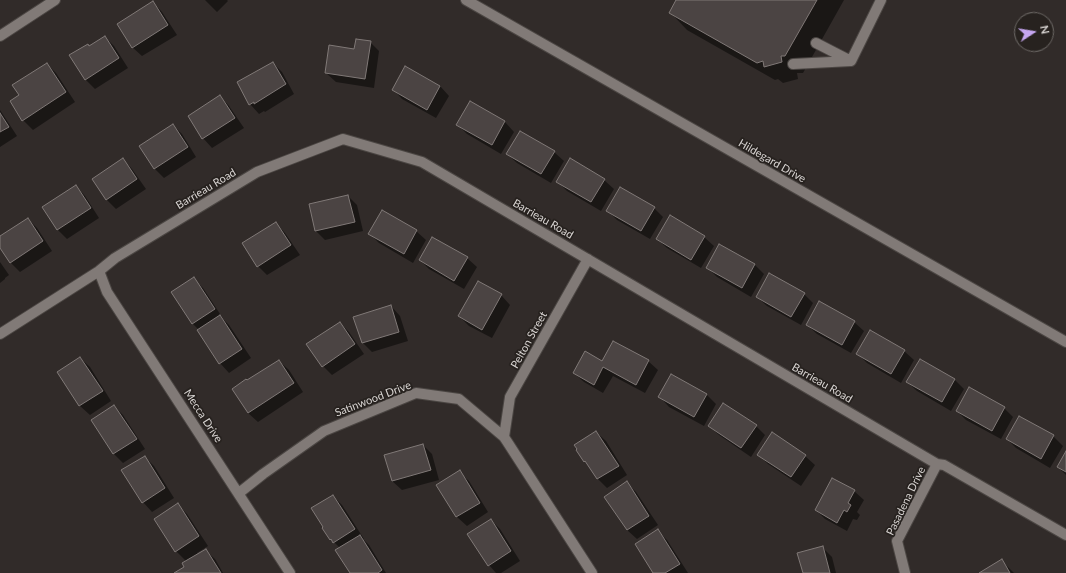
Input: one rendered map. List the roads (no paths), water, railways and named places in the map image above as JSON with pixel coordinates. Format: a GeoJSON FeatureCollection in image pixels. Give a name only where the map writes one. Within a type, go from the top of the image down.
{"type":"FeatureCollection","features":[{"type":"Feature","properties":{"kind":"street"},"geometry":{"type":"LineString","coordinates":[[0,36],[55,0]]}},
{"type":"Feature","properties":{"kind":"street","name":"Hildegard Drive"},"geometry":{"type":"LineString","coordinates":[[466,0],[1066,342]]}},
{"type":"Feature","properties":{"kind":"street"},"geometry":{"type":"LineString","coordinates":[[851,61],[881,0]]}},
{"type":"Feature","properties":{"kind":"street"},"geometry":{"type":"LineString","coordinates":[[816,43],[851,61]]}},
{"type":"Feature","properties":{"kind":"street"},"geometry":{"type":"LineString","coordinates":[[793,64],[851,61]]}},
{"type":"Feature","properties":{"kind":"street","name":"Barrieau Road"},"geometry":{"type":"LineString","coordinates":[[0,334],[99,271],[115,258],[257,172],[343,139],[422,162],[937,464],[944,465],[1066,535]]}},
{"type":"Feature","properties":{"kind":"street","name":"Pelton Street"},"geometry":{"type":"LineString","coordinates":[[504,437],[510,397],[588,259]]}},
{"type":"Feature","properties":{"kind":"street","name":"Mecca Drive"},"geometry":{"type":"LineString","coordinates":[[99,271],[107,292],[290,573]]}},
{"type":"Feature","properties":{"kind":"street","name":"Satinwood Drive"},"geometry":{"type":"LineString","coordinates":[[239,493],[324,431],[416,393],[459,399],[508,442],[592,573]]}},
{"type":"Feature","properties":{"kind":"street","name":"Pasadena Drive"},"geometry":{"type":"LineString","coordinates":[[905,573],[897,541],[937,464]]}}]}
